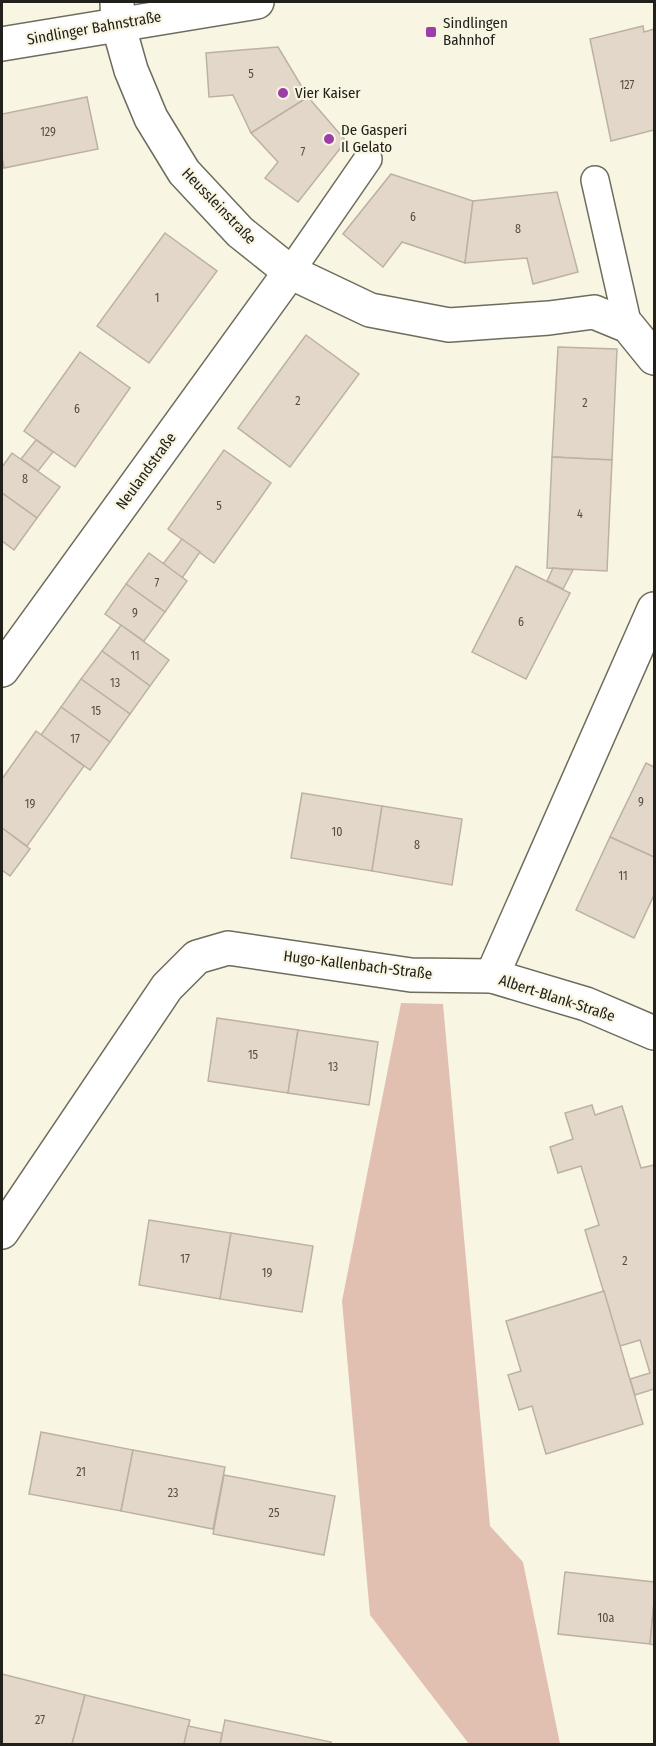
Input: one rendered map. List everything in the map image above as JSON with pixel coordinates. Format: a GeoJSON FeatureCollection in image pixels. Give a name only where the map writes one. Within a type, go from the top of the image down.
{"type":"FeatureCollection","features":[{"type":"Feature","properties":{"kind":"street","name":"Sindlinger Bahnstraße"},"geometry":{"type":"LineString","coordinates":[[2,44],[117,13],[257,2]]}},
{"type":"Feature","properties":{"kind":"street","name":"Heussleinstraße"},"geometry":{"type":"LineString","coordinates":[[117,13],[131,70],[151,118],[184,172],[240,232],[290,272],[370,310],[449,325],[549,318],[594,312],[628,326]]}},
{"type":"Feature","properties":{"kind":"street"},"geometry":{"type":"LineString","coordinates":[[290,272],[368,159]]}},
{"type":"Feature","properties":{"kind":"street"},"geometry":{"type":"LineString","coordinates":[[596,180],[628,326],[654,358]]}},
{"type":"Feature","properties":{"kind":"street","name":"Neulandstraße"},"geometry":{"type":"LineString","coordinates":[[2,670],[290,272]]}},
{"type":"Feature","properties":{"kind":"street"},"geometry":{"type":"LineString","coordinates":[[492,976],[654,609]]}},
{"type":"Feature","properties":{"kind":"street","name":"Hugo-Kallenbach-Straße"},"geometry":{"type":"LineString","coordinates":[[2,1232],[167,987],[197,957],[228,948],[411,975],[492,976]]}},
{"type":"Feature","properties":{"kind":"street","name":"Albert-Blank-Straße"},"geometry":{"type":"LineString","coordinates":[[492,976],[586,1004],[654,1033]]}},
{"type":"Feature","properties":{"kind":"shaded area"},"geometry":{"type":"Polygon","coordinates":[[[401,1003],[443,1004],[490,1526],[523,1562],[560,1744],[469,1744],[370,1615],[342,1301],[401,1003]]]}},
{"type":"Feature","properties":{"kind":"building"},"geometry":{"type":"Polygon","coordinates":[[[643,26],[644,32],[654,29],[654,130],[611,141],[590,39],[643,26]]]}},
{"type":"Feature","properties":{"kind":"building"},"geometry":{"type":"Polygon","coordinates":[[[278,47],[308,97],[251,133],[233,95],[209,97],[206,53],[278,47]]]}},
{"type":"Feature","properties":{"kind":"building"},"geometry":{"type":"Polygon","coordinates":[[[87,97],[98,149],[4,168],[2,114],[87,97]]]}},
{"type":"Feature","properties":{"kind":"building"},"geometry":{"type":"Polygon","coordinates":[[[308,97],[346,141],[298,202],[265,178],[278,162],[251,133],[308,97]]]}},
{"type":"Feature","properties":{"kind":"building"},"geometry":{"type":"Polygon","coordinates":[[[391,174],[473,201],[465,263],[402,242],[383,267],[343,234],[391,174]]]}},
{"type":"Feature","properties":{"kind":"building"},"geometry":{"type":"Polygon","coordinates":[[[557,192],[578,272],[533,284],[527,258],[465,263],[473,201],[557,192]]]}},
{"type":"Feature","properties":{"kind":"building"},"geometry":{"type":"Polygon","coordinates":[[[165,233],[217,271],[149,363],[97,326],[165,233]]]}},
{"type":"Feature","properties":{"kind":"building"},"geometry":{"type":"Polygon","coordinates":[[[306,335],[359,374],[290,467],[238,428],[306,335]]]}},
{"type":"Feature","properties":{"kind":"building"},"geometry":{"type":"Polygon","coordinates":[[[558,347],[617,349],[612,460],[552,457],[558,347]]]}},
{"type":"Feature","properties":{"kind":"building"},"geometry":{"type":"Polygon","coordinates":[[[80,352],[130,388],[75,467],[24,431],[80,352]]]}},
{"type":"Feature","properties":{"kind":"building"},"geometry":{"type":"Polygon","coordinates":[[[36,440],[53,452],[38,471],[21,459],[36,440]]]}},
{"type":"Feature","properties":{"kind":"building"},"geometry":{"type":"Polygon","coordinates":[[[224,450],[271,483],[214,563],[168,529],[224,450]]]}},
{"type":"Feature","properties":{"kind":"building"},"geometry":{"type":"Polygon","coordinates":[[[12,453],[60,487],[37,518],[2,493],[2,467],[12,453]]]}},
{"type":"Feature","properties":{"kind":"building"},"geometry":{"type":"Polygon","coordinates":[[[552,457],[612,460],[607,571],[547,568],[552,457]]]}},
{"type":"Feature","properties":{"kind":"building"},"geometry":{"type":"Polygon","coordinates":[[[2,493],[37,518],[14,550],[2,541],[2,493]]]}},
{"type":"Feature","properties":{"kind":"building"},"geometry":{"type":"Polygon","coordinates":[[[182,539],[200,552],[182,578],[163,564],[182,539]]]}},
{"type":"Feature","properties":{"kind":"building"},"geometry":{"type":"Polygon","coordinates":[[[149,553],[187,581],[165,612],[126,584],[149,553]]]}},
{"type":"Feature","properties":{"kind":"building"},"geometry":{"type":"Polygon","coordinates":[[[516,566],[570,593],[526,679],[472,652],[516,566]]]}},
{"type":"Feature","properties":{"kind":"building"},"geometry":{"type":"Polygon","coordinates":[[[553,568],[573,570],[563,589],[547,581],[553,568]]]}},
{"type":"Feature","properties":{"kind":"building"},"geometry":{"type":"Polygon","coordinates":[[[126,584],[165,612],[144,641],[105,614],[126,584]]]}},
{"type":"Feature","properties":{"kind":"building"},"geometry":{"type":"Polygon","coordinates":[[[121,625],[169,660],[150,686],[102,651],[121,625]]]}},
{"type":"Feature","properties":{"kind":"building"},"geometry":{"type":"Polygon","coordinates":[[[102,651],[150,686],[130,714],[81,679],[102,651]]]}},
{"type":"Feature","properties":{"kind":"building"},"geometry":{"type":"Polygon","coordinates":[[[81,679],[130,714],[110,742],[61,707],[81,679]]]}},
{"type":"Feature","properties":{"kind":"building"},"geometry":{"type":"Polygon","coordinates":[[[61,707],[110,742],[90,770],[41,735],[61,707]]]}},
{"type":"Feature","properties":{"kind":"building"},"geometry":{"type":"Polygon","coordinates":[[[36,731],[84,766],[27,846],[2,828],[2,779],[36,731]]]}},
{"type":"Feature","properties":{"kind":"building"},"geometry":{"type":"Polygon","coordinates":[[[646,763],[654,767],[654,857],[610,837],[646,763]]]}},
{"type":"Feature","properties":{"kind":"building"},"geometry":{"type":"Polygon","coordinates":[[[302,793],[382,806],[372,871],[291,858],[302,793]]]}},
{"type":"Feature","properties":{"kind":"building"},"geometry":{"type":"Polygon","coordinates":[[[382,806],[462,819],[452,885],[372,871],[382,806]]]}},
{"type":"Feature","properties":{"kind":"building"},"geometry":{"type":"Polygon","coordinates":[[[2,828],[30,849],[10,876],[2,870],[2,828]]]}},
{"type":"Feature","properties":{"kind":"building"},"geometry":{"type":"Polygon","coordinates":[[[610,837],[654,857],[654,895],[634,938],[576,910],[610,837]]]}},
{"type":"Feature","properties":{"kind":"building"},"geometry":{"type":"Polygon","coordinates":[[[217,1018],[298,1030],[288,1093],[208,1081],[217,1018]]]}},
{"type":"Feature","properties":{"kind":"building"},"geometry":{"type":"Polygon","coordinates":[[[298,1030],[378,1042],[369,1105],[288,1093],[298,1030]]]}},
{"type":"Feature","properties":{"kind":"building"},"geometry":{"type":"Polygon","coordinates":[[[592,1105],[595,1115],[622,1106],[641,1168],[654,1165],[654,1389],[635,1395],[630,1379],[650,1373],[640,1340],[620,1346],[585,1230],[599,1225],[581,1166],[558,1173],[550,1147],[573,1139],[565,1113],[592,1105]]]}},
{"type":"Feature","properties":{"kind":"building"},"geometry":{"type":"Polygon","coordinates":[[[149,1220],[231,1233],[220,1299],[139,1285],[149,1220]]]}},
{"type":"Feature","properties":{"kind":"building"},"geometry":{"type":"Polygon","coordinates":[[[231,1233],[313,1246],[302,1312],[220,1299],[231,1233]]]}},
{"type":"Feature","properties":{"kind":"building"},"geometry":{"type":"Polygon","coordinates":[[[604,1291],[643,1424],[546,1454],[532,1406],[519,1410],[508,1375],[521,1371],[506,1321],[604,1291]]]}},
{"type":"Feature","properties":{"kind":"building"},"geometry":{"type":"Polygon","coordinates":[[[41,1432],[133,1450],[121,1511],[29,1494],[41,1432]]]}},
{"type":"Feature","properties":{"kind":"building"},"geometry":{"type":"Polygon","coordinates":[[[133,1450],[225,1467],[213,1529],[121,1511],[133,1450]]]}},
{"type":"Feature","properties":{"kind":"building"},"geometry":{"type":"Polygon","coordinates":[[[224,1475],[335,1496],[324,1555],[213,1534],[224,1475]]]}},
{"type":"Feature","properties":{"kind":"building"},"geometry":{"type":"Polygon","coordinates":[[[565,1572],[654,1582],[650,1644],[558,1634],[565,1572]]]}},
{"type":"Feature","properties":{"kind":"building"},"geometry":{"type":"Polygon","coordinates":[[[654,1602],[654,1645],[650,1644],[654,1602]]]}},
{"type":"Feature","properties":{"kind":"building"},"geometry":{"type":"Polygon","coordinates":[[[2,1674],[85,1695],[72,1744],[2,1744],[2,1674]]]}},
{"type":"Feature","properties":{"kind":"building"},"geometry":{"type":"Polygon","coordinates":[[[85,1695],[190,1720],[184,1744],[72,1744],[85,1695]]]}},
{"type":"Feature","properties":{"kind":"building"},"geometry":{"type":"Polygon","coordinates":[[[225,1720],[331,1742],[331,1744],[220,1744],[225,1720]]]}},
{"type":"Feature","properties":{"kind":"building"},"geometry":{"type":"Polygon","coordinates":[[[188,1726],[222,1733],[220,1744],[184,1744],[188,1726]]]}},
{"type":"Feature","properties":{"kind":"place","name":"Sindlingen Bahnhof"},"geometry":{"type":"Point","coordinates":[431,32]}},
{"type":"Feature","properties":{"kind":"place","name":"Vier Kaiser"},"geometry":{"type":"Point","coordinates":[283,93]}},
{"type":"Feature","properties":{"kind":"place","name":"De Gasperi Il Gelato"},"geometry":{"type":"Point","coordinates":[329,139]}}]}
